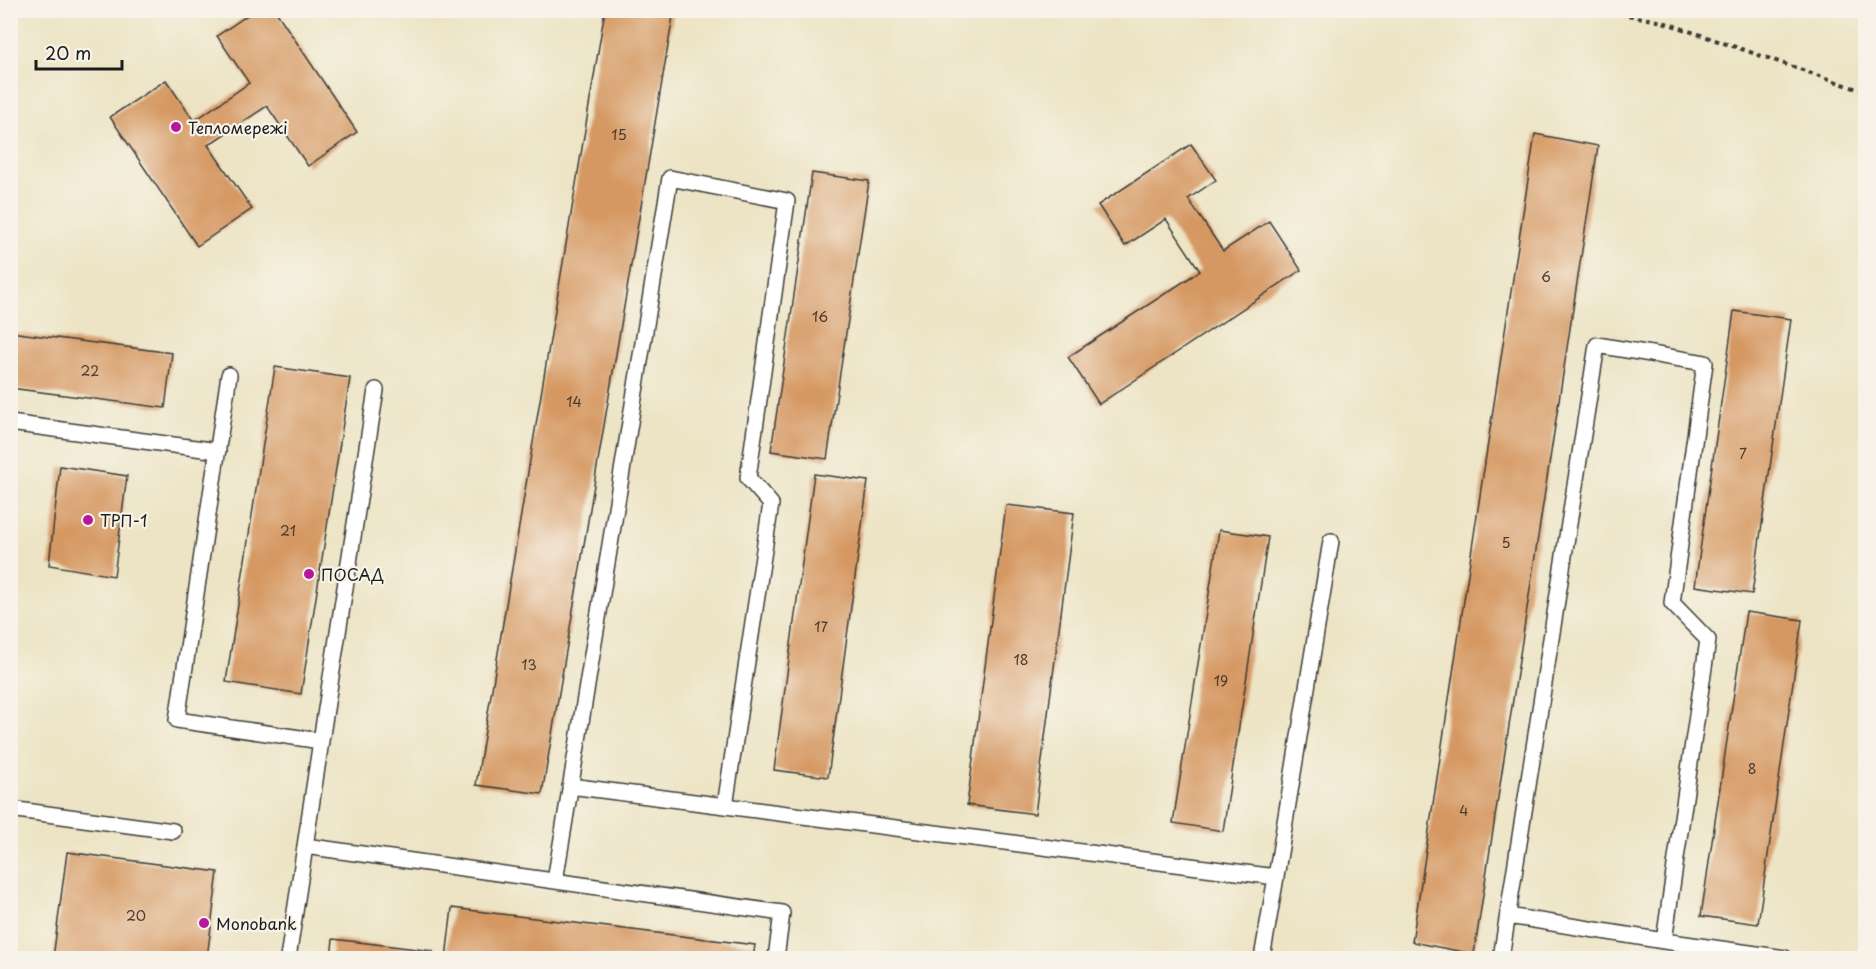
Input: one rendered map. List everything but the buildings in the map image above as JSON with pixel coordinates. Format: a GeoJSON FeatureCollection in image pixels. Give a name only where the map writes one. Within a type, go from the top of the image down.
{"type":"FeatureCollection","features":[{"type":"Feature","properties":{"kind":"lane"},"geometry":{"type":"LineString","coordinates":[[555,881],[670,178],[787,201],[747,478],[771,504],[725,806]]}},
{"type":"Feature","properties":{"kind":"lane"},"geometry":{"type":"LineString","coordinates":[[1501,958],[1597,345],[1706,363],[1672,603],[1707,640],[1664,941]]}},
{"type":"Feature","properties":{"kind":"lane"},"geometry":{"type":"LineString","coordinates":[[229,375],[177,720],[321,741]]}},
{"type":"Feature","properties":{"kind":"lane"},"geometry":{"type":"LineString","coordinates":[[288,958],[376,390]]}},
{"type":"Feature","properties":{"kind":"lane"},"geometry":{"type":"LineString","coordinates":[[10,423],[218,451]]}},
{"type":"Feature","properties":{"kind":"lane"},"geometry":{"type":"LineString","coordinates":[[1262,958],[1331,541]]}},
{"type":"Feature","properties":{"kind":"lane"},"geometry":{"type":"LineString","coordinates":[[570,786],[1276,877]]}},
{"type":"Feature","properties":{"kind":"lane"},"geometry":{"type":"LineString","coordinates":[[10,809],[173,831]]}},
{"type":"Feature","properties":{"kind":"lane"},"geometry":{"type":"LineString","coordinates":[[305,846],[782,912],[776,958]]}},
{"type":"Feature","properties":{"kind":"lane"},"geometry":{"type":"LineString","coordinates":[[1508,916],[1785,958]]}},
{"type":"Feature","properties":{"kind":"path"},"geometry":{"type":"LineString","coordinates":[[1602,10],[1662,22],[1866,92]]}},
{"type":"Feature","properties":{"kind":"place","name":"Тепломережі"},"geometry":{"type":"Point","coordinates":[176,127]}},
{"type":"Feature","properties":{"kind":"place","name":"ТРП-1"},"geometry":{"type":"Point","coordinates":[88,520]}},
{"type":"Feature","properties":{"kind":"place","name":"ПОСАД"},"geometry":{"type":"Point","coordinates":[309,574]}},
{"type":"Feature","properties":{"kind":"place","name":"Monobank"},"geometry":{"type":"Point","coordinates":[204,923]}}]}
